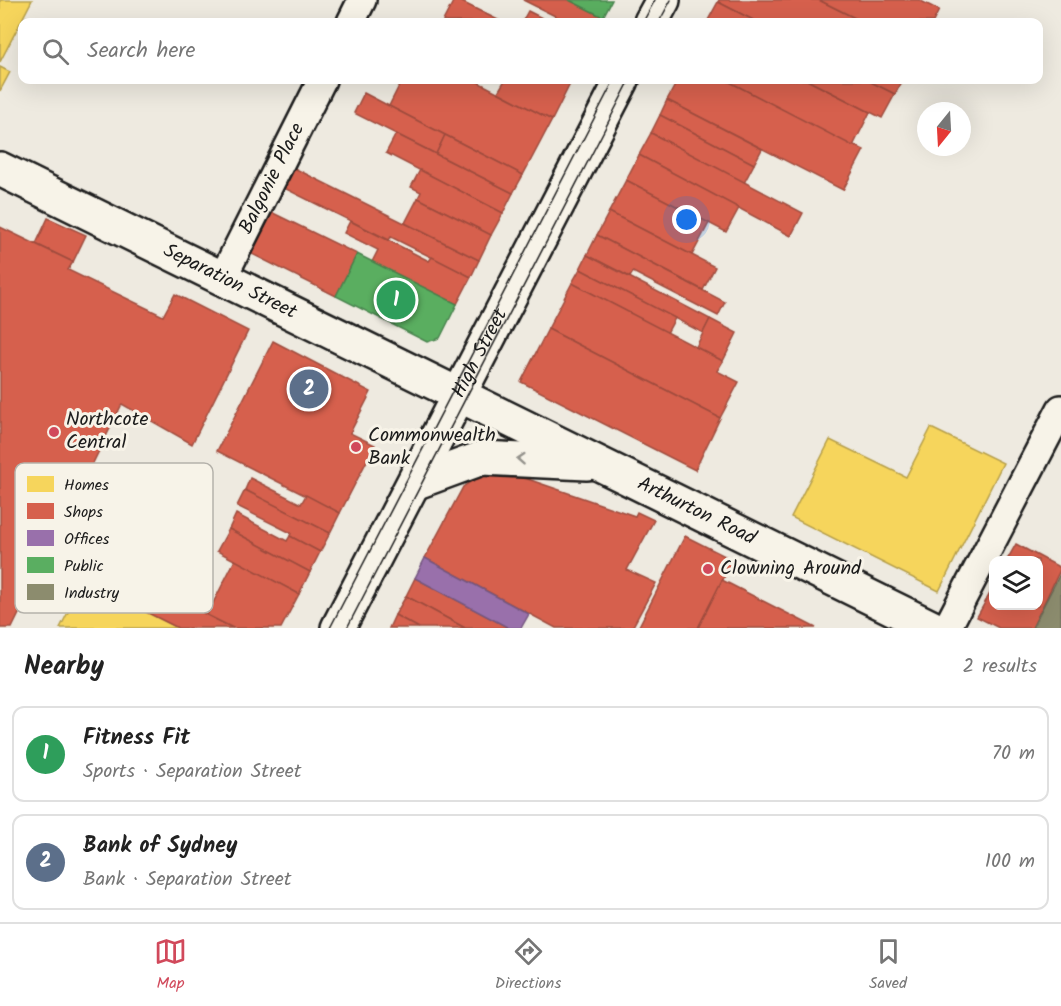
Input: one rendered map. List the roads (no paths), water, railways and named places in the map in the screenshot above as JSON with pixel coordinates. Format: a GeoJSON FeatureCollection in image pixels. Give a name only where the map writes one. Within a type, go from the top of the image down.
{"type":"FeatureCollection","features":[{"type":"Feature","properties":{"kind":"street"},"geometry":{"type":"LineString","coordinates":[[653,18],[663,0]]}},
{"type":"Feature","properties":{"kind":"street","name":"Balgonie Place"},"geometry":{"type":"LineString","coordinates":[[223,278],[320,84]]}},
{"type":"Feature","properties":{"kind":"street","name":"High Street"},"geometry":{"type":"LineString","coordinates":[[338,628],[620,84]]}},
{"type":"Feature","properties":{"kind":"street","name":"Separation Street"},"geometry":{"type":"LineString","coordinates":[[0,169],[460,394]]}},
{"type":"Feature","properties":{"kind":"street","name":"Arthurton Road"},"geometry":{"type":"LineString","coordinates":[[460,394],[933,628]]}},
{"type":"Feature","properties":{"kind":"street"},"geometry":{"type":"LineString","coordinates":[[947,628],[1061,409]]}},
{"type":"Feature","properties":{"kind":"street"},"geometry":{"type":"LineString","coordinates":[[414,483],[482,458],[601,464]]}},
{"type":"Feature","properties":{"kind":"tram line"},"geometry":{"type":"LineString","coordinates":[[645,18],[655,0]]}},
{"type":"Feature","properties":{"kind":"tram line"},"geometry":{"type":"LineString","coordinates":[[661,18],[671,0]]}},
{"type":"Feature","properties":{"kind":"tram line"},"geometry":{"type":"LineString","coordinates":[[330,628],[612,84]]}},
{"type":"Feature","properties":{"kind":"tram line"},"geometry":{"type":"LineString","coordinates":[[347,628],[628,84]]}},
{"type":"Feature","properties":{"kind":"place","name":"Fitness Fit"},"geometry":{"type":"Point","coordinates":[396,300]}},
{"type":"Feature","properties":{"kind":"place","name":"Bank of Sydney"},"geometry":{"type":"Point","coordinates":[309,389]}},
{"type":"Feature","properties":{"kind":"place","name":"Northcote Central"},"geometry":{"type":"Point","coordinates":[54,432]}},
{"type":"Feature","properties":{"kind":"place","name":"Commonwealth Bank"},"geometry":{"type":"Point","coordinates":[356,447]}},
{"type":"Feature","properties":{"kind":"place","name":"Clowning Around"},"geometry":{"type":"Point","coordinates":[708,569]}}]}
